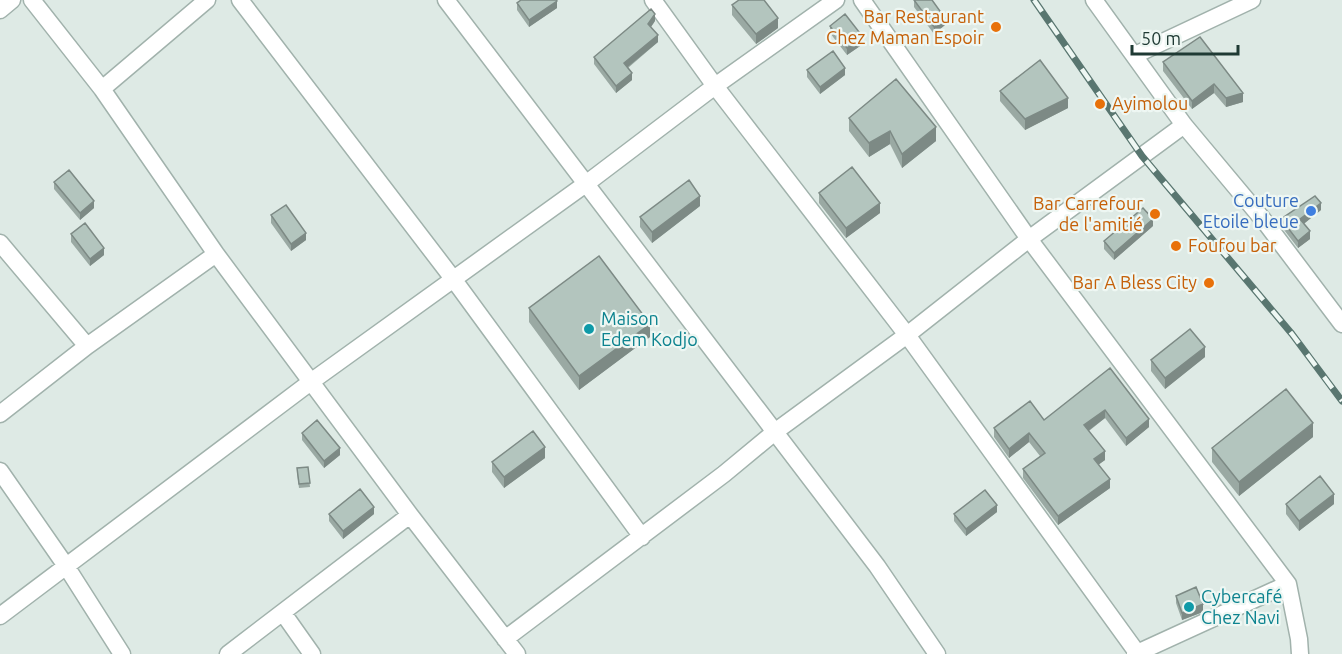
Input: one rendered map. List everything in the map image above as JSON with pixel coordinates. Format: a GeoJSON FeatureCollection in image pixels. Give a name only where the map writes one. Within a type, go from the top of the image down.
{"type":"FeatureCollection","features":[{"type":"Feature","properties":{"kind":"street"},"geometry":{"type":"LineString","coordinates":[[0,10],[12,0]]}},
{"type":"Feature","properties":{"kind":"street"},"geometry":{"type":"LineString","coordinates":[[32,0],[102,89],[216,254],[410,515],[517,654]]}},
{"type":"Feature","properties":{"kind":"street"},"geometry":{"type":"LineString","coordinates":[[102,89],[207,0]]}},
{"type":"Feature","properties":{"kind":"street"},"geometry":{"type":"LineString","coordinates":[[240,0],[454,280],[642,537]]}},
{"type":"Feature","properties":{"kind":"street"},"geometry":{"type":"LineString","coordinates":[[446,0],[878,566],[937,654]]}},
{"type":"Feature","properties":{"kind":"street"},"geometry":{"type":"LineString","coordinates":[[653,0],[715,86],[907,335],[1137,654],[1288,584]]}},
{"type":"Feature","properties":{"kind":"street"},"geometry":{"type":"LineString","coordinates":[[0,616],[312,381],[454,280],[715,86],[836,0]]}},
{"type":"Feature","properties":{"kind":"street"},"geometry":{"type":"LineString","coordinates":[[862,0],[1029,239],[1288,584],[1300,654]]}},
{"type":"Feature","properties":{"kind":"street"},"geometry":{"type":"LineString","coordinates":[[1094,0],[1184,125],[1265,222],[1341,319]]}},
{"type":"Feature","properties":{"kind":"street"},"geometry":{"type":"LineString","coordinates":[[1135,55],[1252,0]]}},
{"type":"Feature","properties":{"kind":"street"},"geometry":{"type":"LineString","coordinates":[[505,639],[642,537],[776,431],[907,335],[1029,239],[1184,125]]}},
{"type":"Feature","properties":{"kind":"street"},"geometry":{"type":"LineString","coordinates":[[0,243],[87,346]]}},
{"type":"Feature","properties":{"kind":"street"},"geometry":{"type":"LineString","coordinates":[[0,414],[87,346],[216,254]]}},
{"type":"Feature","properties":{"kind":"street"},"geometry":{"type":"LineString","coordinates":[[0,471],[66,566],[122,654]]}},
{"type":"Feature","properties":{"kind":"street"},"geometry":{"type":"LineString","coordinates":[[228,654],[410,515]]}},
{"type":"Feature","properties":{"kind":"street"},"geometry":{"type":"LineString","coordinates":[[283,613],[312,654]]}},
{"type":"Feature","properties":{"kind":"building"},"geometry":{"type":"Polygon","coordinates":[[[521,0],[557,1],[529,20],[517,3],[521,0]]]}},
{"type":"Feature","properties":{"kind":"building"},"geometry":{"type":"Polygon","coordinates":[[[739,0],[764,0],[778,18],[756,34],[732,5],[739,0]]]}},
{"type":"Feature","properties":{"kind":"building"},"geometry":{"type":"Polygon","coordinates":[[[914,0],[932,0],[945,18],[934,27],[914,0]]]}},
{"type":"Feature","properties":{"kind":"building"},"geometry":{"type":"Polygon","coordinates":[[[651,9],[655,14],[648,24],[658,35],[624,63],[632,73],[616,86],[594,57],[651,9]]]}},
{"type":"Feature","properties":{"kind":"building"},"geometry":{"type":"Polygon","coordinates":[[[845,14],[863,37],[847,48],[830,26],[845,14]]]}},
{"type":"Feature","properties":{"kind":"building"},"geometry":{"type":"Polygon","coordinates":[[[1200,37],[1243,93],[1226,98],[1214,84],[1192,101],[1163,62],[1200,37]]]}},
{"type":"Feature","properties":{"kind":"building"},"geometry":{"type":"Polygon","coordinates":[[[833,51],[845,68],[820,87],[807,70],[833,51]]]}},
{"type":"Feature","properties":{"kind":"building"},"geometry":{"type":"Polygon","coordinates":[[[1040,60],[1068,98],[1025,119],[1000,91],[1040,60]]]}},
{"type":"Feature","properties":{"kind":"building"},"geometry":{"type":"Polygon","coordinates":[[[896,79],[936,127],[902,154],[890,131],[869,143],[849,118],[896,79]]]}},
{"type":"Feature","properties":{"kind":"building"},"geometry":{"type":"Polygon","coordinates":[[[852,167],[880,203],[846,228],[819,193],[852,167]]]}},
{"type":"Feature","properties":{"kind":"building"},"geometry":{"type":"Polygon","coordinates":[[[69,170],[94,201],[80,213],[54,182],[69,170]]]}},
{"type":"Feature","properties":{"kind":"building"},"geometry":{"type":"Polygon","coordinates":[[[689,180],[700,196],[652,232],[640,217],[689,180]]]}},
{"type":"Feature","properties":{"kind":"building"},"geometry":{"type":"Polygon","coordinates":[[[1315,196],[1321,203],[1300,219],[1310,231],[1298,241],[1281,219],[1315,196]]]}},
{"type":"Feature","properties":{"kind":"building"},"geometry":{"type":"Polygon","coordinates":[[[286,205],[306,233],[291,244],[271,215],[286,205]]]}},
{"type":"Feature","properties":{"kind":"building"},"geometry":{"type":"Polygon","coordinates":[[[1143,208],[1153,219],[1114,253],[1104,241],[1143,208]]]}},
{"type":"Feature","properties":{"kind":"building"},"geometry":{"type":"Polygon","coordinates":[[[85,223],[104,248],[90,259],[71,234],[85,223]]]}},
{"type":"Feature","properties":{"kind":"building","name":"Maison Edem Kodjo"},"geometry":{"type":"Polygon","coordinates":[[[599,256],[650,324],[579,376],[529,308],[599,256]]]}},
{"type":"Feature","properties":{"kind":"building"},"geometry":{"type":"Polygon","coordinates":[[[1190,329],[1205,347],[1165,378],[1151,360],[1190,329]]]}},
{"type":"Feature","properties":{"kind":"building"},"geometry":{"type":"Polygon","coordinates":[[[1110,368],[1149,419],[1126,438],[1105,410],[1084,425],[1105,451],[1094,459],[1110,479],[1058,516],[1023,469],[1045,453],[1029,433],[1009,449],[994,428],[1030,401],[1044,420],[1110,368]]]}},
{"type":"Feature","properties":{"kind":"building"},"geometry":{"type":"Polygon","coordinates":[[[1286,389],[1313,423],[1239,482],[1212,448],[1286,389]]]}},
{"type":"Feature","properties":{"kind":"building"},"geometry":{"type":"Polygon","coordinates":[[[317,420],[340,448],[324,461],[302,433],[317,420]]]}},
{"type":"Feature","properties":{"kind":"building"},"geometry":{"type":"Polygon","coordinates":[[[533,431],[545,447],[504,477],[492,462],[533,431]]]}},
{"type":"Feature","properties":{"kind":"building"},"geometry":{"type":"Polygon","coordinates":[[[308,467],[310,483],[299,484],[297,468],[308,467]]]}},
{"type":"Feature","properties":{"kind":"building"},"geometry":{"type":"Polygon","coordinates":[[[1320,476],[1334,494],[1299,521],[1286,504],[1320,476]]]}},
{"type":"Feature","properties":{"kind":"building"},"geometry":{"type":"Polygon","coordinates":[[[360,489],[374,507],[343,531],[329,514],[360,489]]]}},
{"type":"Feature","properties":{"kind":"building"},"geometry":{"type":"Polygon","coordinates":[[[985,490],[997,505],[966,529],[954,514],[985,490]]]}},
{"type":"Feature","properties":{"kind":"building"},"geometry":{"type":"Polygon","coordinates":[[[1196,587],[1203,604],[1182,613],[1176,596],[1196,587]]]}},
{"type":"Feature","properties":{"kind":"railway"},"geometry":{"type":"LineString","coordinates":[[1034,0],[1142,156],[1292,334],[1342,401]]}},
{"type":"Feature","properties":{"kind":"place","name":"Bar Restaurant Chez Maman Espoir"},"geometry":{"type":"Point","coordinates":[996,27]}},
{"type":"Feature","properties":{"kind":"place","name":"Ayimolou"},"geometry":{"type":"Point","coordinates":[1100,104]}},
{"type":"Feature","properties":{"kind":"place","name":"Couture Etoile bleue"},"geometry":{"type":"Point","coordinates":[1311,211]}},
{"type":"Feature","properties":{"kind":"place","name":"Bar Carrefour de l'amitié"},"geometry":{"type":"Point","coordinates":[1155,214]}},
{"type":"Feature","properties":{"kind":"place","name":"Foufou bar"},"geometry":{"type":"Point","coordinates":[1176,246]}},
{"type":"Feature","properties":{"kind":"place","name":"Bar A Bless City"},"geometry":{"type":"Point","coordinates":[1209,283]}},
{"type":"Feature","properties":{"kind":"place","name":"Maison Edem Kodjo"},"geometry":{"type":"Point","coordinates":[589,329]}},
{"type":"Feature","properties":{"kind":"place","name":"Cybercafé Chez Navi"},"geometry":{"type":"Point","coordinates":[1189,607]}}]}
